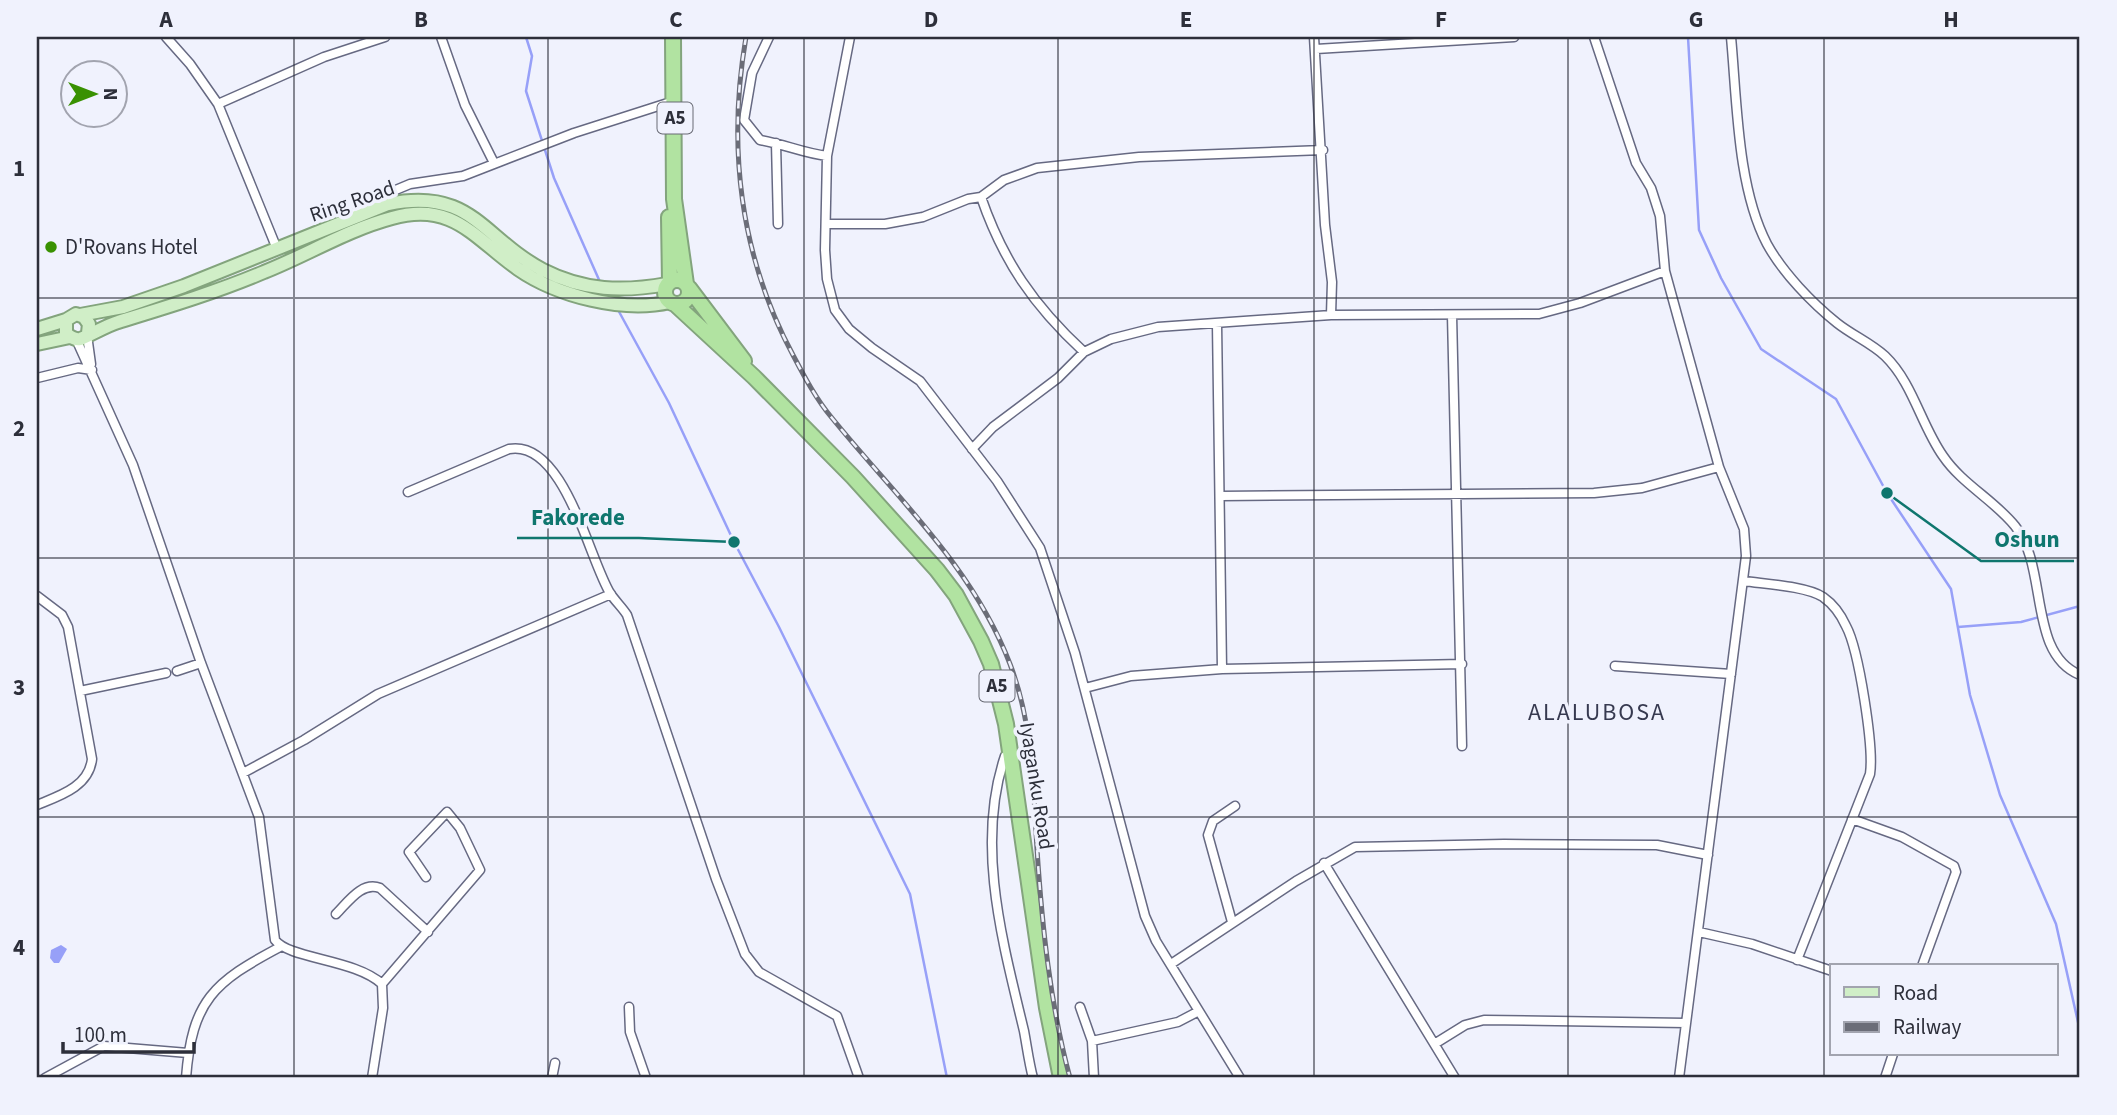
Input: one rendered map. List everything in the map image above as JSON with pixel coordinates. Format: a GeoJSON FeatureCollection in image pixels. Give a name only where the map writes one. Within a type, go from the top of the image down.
{"type":"FeatureCollection","features":[{"type":"Feature","properties":{"kind":"highway","name":"A5"},"geometry":{"type":"LineString","coordinates":[[673,37],[674,199],[688,286]]}},
{"type":"Feature","properties":{"kind":"highway","name":"A5"},"geometry":{"type":"LineString","coordinates":[[668,283],[669,220],[674,199]]}},
{"type":"Feature","properties":{"kind":"highway"},"geometry":{"type":"LineString","coordinates":[[677,280],[688,286],[687,299],[673,303],[665,294],[668,283],[677,280]]}},
{"type":"Feature","properties":{"kind":"highway","name":"Iyaganku Road"},"geometry":{"type":"LineString","coordinates":[[688,286],[731,340],[754,377]]}},
{"type":"Feature","properties":{"kind":"highway","name":"Iyaganku Road"},"geometry":{"type":"LineString","coordinates":[[673,303],[754,377],[853,477],[937,570],[956,595],[991,664],[1011,753],[1047,1009],[1061,1078]]}},
{"type":"Feature","properties":{"kind":"main road","name":"Ring Road"},"geometry":{"type":"LineString","coordinates":[[80,315],[141,301],[406,201],[438,202],[453,206],[482,223],[541,269],[582,286],[619,290],[668,283]]}},
{"type":"Feature","properties":{"kind":"main road","name":"Ring Road"},"geometry":{"type":"LineString","coordinates":[[37,344],[80,336],[265,272],[382,221],[426,213],[440,215],[468,228],[518,269],[554,289],[614,303],[673,303]]}},
{"type":"Feature","properties":{"kind":"main road"},"geometry":{"type":"LineString","coordinates":[[37,329],[66,320],[72,315],[80,315],[89,324],[80,336],[64,328],[66,320]]}},
{"type":"Feature","properties":{"kind":"street"},"geometry":{"type":"LineString","coordinates":[[167,37],[218,104],[277,249]]}},
{"type":"Feature","properties":{"kind":"street"},"geometry":{"type":"LineString","coordinates":[[218,104],[324,57],[385,37]]}},
{"type":"Feature","properties":{"kind":"street"},"geometry":{"type":"LineString","coordinates":[[441,37],[465,105],[494,163]]}},
{"type":"Feature","properties":{"kind":"street"},"geometry":{"type":"LineString","coordinates":[[769,37],[752,73],[744,120],[760,140],[786,144],[799,152],[827,156]]}},
{"type":"Feature","properties":{"kind":"street"},"geometry":{"type":"LineString","coordinates":[[850,37],[827,156],[827,279],[839,316],[872,348],[920,381],[997,481],[1040,548],[1085,688],[1146,916],[1171,964],[1240,1078]]}},
{"type":"Feature","properties":{"kind":"street"},"geometry":{"type":"LineString","coordinates":[[1314,37],[1323,150],[1325,225],[1332,282],[1331,315]]}},
{"type":"Feature","properties":{"kind":"street"},"geometry":{"type":"LineString","coordinates":[[1316,49],[1514,37]]}},
{"type":"Feature","properties":{"kind":"street"},"geometry":{"type":"LineString","coordinates":[[1594,37],[1636,163],[1651,188],[1658,209],[1665,271],[1719,467],[1744,529],[1744,581],[1679,1078]]}},
{"type":"Feature","properties":{"kind":"street"},"geometry":{"type":"LineString","coordinates":[[1731,37],[1747,177],[1766,242],[1819,307],[1838,324],[1884,355],[1900,373],[1923,424],[1944,458],[1964,480],[2016,526],[2032,556],[2045,630],[2058,659],[2066,668],[2080,675]]}},
{"type":"Feature","properties":{"kind":"street"},"geometry":{"type":"LineString","coordinates":[[346,222],[353,211],[367,202],[410,184],[463,176],[597,125],[674,101]]}},
{"type":"Feature","properties":{"kind":"street"},"geometry":{"type":"LineString","coordinates":[[776,143],[778,224]]}},
{"type":"Feature","properties":{"kind":"street"},"geometry":{"type":"LineString","coordinates":[[826,224],[906,222],[981,197],[1019,173],[1072,163],[1139,157],[1323,150]]}},
{"type":"Feature","properties":{"kind":"street"},"geometry":{"type":"LineString","coordinates":[[981,197],[994,235],[1011,270],[1064,334],[1084,352]]}},
{"type":"Feature","properties":{"kind":"street"},"geometry":{"type":"LineString","coordinates":[[972,449],[993,427],[1058,377],[1084,352],[1131,332],[1331,315],[1539,314],[1665,271]]}},
{"type":"Feature","properties":{"kind":"street"},"geometry":{"type":"LineString","coordinates":[[1452,315],[1462,746]]}},
{"type":"Feature","properties":{"kind":"street"},"geometry":{"type":"LineString","coordinates":[[1217,324],[1222,670]]}},
{"type":"Feature","properties":{"kind":"street"},"geometry":{"type":"LineString","coordinates":[[80,336],[133,465],[201,663],[259,817],[273,932],[280,947]]}},
{"type":"Feature","properties":{"kind":"street"},"geometry":{"type":"LineString","coordinates":[[37,378],[78,368],[92,370]]}},
{"type":"Feature","properties":{"kind":"street"},"geometry":{"type":"LineString","coordinates":[[408,492],[509,449],[517,448],[534,453],[543,460],[570,500],[611,594],[627,615],[716,879],[745,954],[759,972],[837,1016],[850,1046],[859,1078]]}},
{"type":"Feature","properties":{"kind":"street"},"geometry":{"type":"LineString","coordinates":[[1221,496],[1627,491],[1719,467]]}},
{"type":"Feature","properties":{"kind":"street"},"geometry":{"type":"LineString","coordinates":[[1744,581],[1821,595],[1847,627],[1860,685],[1872,762],[1797,960]]}},
{"type":"Feature","properties":{"kind":"street"},"geometry":{"type":"LineString","coordinates":[[243,772],[304,740],[378,694],[611,594]]}},
{"type":"Feature","properties":{"kind":"street"},"geometry":{"type":"LineString","coordinates":[[37,596],[62,615],[68,627],[91,768],[69,793],[37,805]]}},
{"type":"Feature","properties":{"kind":"street"},"geometry":{"type":"LineString","coordinates":[[177,671],[201,663]]}},
{"type":"Feature","properties":{"kind":"street"},"geometry":{"type":"LineString","coordinates":[[1085,688],[1131,676],[1222,670],[1462,664]]}},
{"type":"Feature","properties":{"kind":"street"},"geometry":{"type":"LineString","coordinates":[[1615,666],[1731,674]]}},
{"type":"Feature","properties":{"kind":"street"},"geometry":{"type":"LineString","coordinates":[[80,691],[166,673]]}},
{"type":"Feature","properties":{"kind":"street"},"geometry":{"type":"LineString","coordinates":[[1011,753],[1005,756],[1001,768],[993,807],[991,850],[1006,948],[1033,1078]]}},
{"type":"Feature","properties":{"kind":"street"},"geometry":{"type":"LineString","coordinates":[[1232,922],[1208,835],[1213,821],[1235,806]]}},
{"type":"Feature","properties":{"kind":"street"},"geometry":{"type":"LineString","coordinates":[[372,1078],[383,1009],[382,984],[480,870],[460,828],[447,812],[409,852],[426,877]]}},
{"type":"Feature","properties":{"kind":"street"},"geometry":{"type":"LineString","coordinates":[[1852,819],[1902,837],[1954,866],[1956,872],[1923,964]]}},
{"type":"Feature","properties":{"kind":"street"},"geometry":{"type":"LineString","coordinates":[[1171,964],[1345,850],[1378,845],[1657,845],[1708,855]]}},
{"type":"Feature","properties":{"kind":"street"},"geometry":{"type":"LineString","coordinates":[[1325,863],[1454,1078]]}},
{"type":"Feature","properties":{"kind":"street"},"geometry":{"type":"LineString","coordinates":[[336,914],[365,886],[373,885],[380,888],[428,932]]}},
{"type":"Feature","properties":{"kind":"street"},"geometry":{"type":"LineString","coordinates":[[1699,932],[1752,944],[1830,970]]}},
{"type":"Feature","properties":{"kind":"street"},"geometry":{"type":"LineString","coordinates":[[186,1078],[194,1027],[212,992],[234,971],[280,947],[351,966],[382,984]]}},
{"type":"Feature","properties":{"kind":"street"},"geometry":{"type":"LineString","coordinates":[[629,1007],[630,1032],[646,1078]]}},
{"type":"Feature","properties":{"kind":"street"},"geometry":{"type":"LineString","coordinates":[[1080,1007],[1092,1041],[1094,1078]]}},
{"type":"Feature","properties":{"kind":"street"},"geometry":{"type":"LineString","coordinates":[[1092,1041],[1178,1022],[1199,1011]]}},
{"type":"Feature","properties":{"kind":"street"},"geometry":{"type":"LineString","coordinates":[[1436,1044],[1465,1025],[1484,1020],[1686,1023]]}},
{"type":"Feature","properties":{"kind":"street"},"geometry":{"type":"LineString","coordinates":[[45,1078],[104,1045],[188,1053]]}},
{"type":"Feature","properties":{"kind":"street"},"geometry":{"type":"LineString","coordinates":[[1885,1078],[1892,1056]]}},
{"type":"Feature","properties":{"kind":"street"},"geometry":{"type":"LineString","coordinates":[[552,1078],[555,1063]]}},
{"type":"Feature","properties":{"kind":"water"},"geometry":{"type":"Polygon","coordinates":[[[61,945],[67,949],[59,963],[54,963],[50,958],[51,950],[61,945]]]}},
{"type":"Feature","properties":{"kind":"waterway"},"geometry":{"type":"LineString","coordinates":[[526,37],[532,56],[526,91],[554,178],[600,282]]}},
{"type":"Feature","properties":{"kind":"waterway"},"geometry":{"type":"LineString","coordinates":[[1688,37],[1699,230],[1721,278],[1761,349],[1836,399],[1887,493],[1951,589],[1970,695],[2000,795],[2056,924],[2080,1031]]}},
{"type":"Feature","properties":{"kind":"waterway"},"geometry":{"type":"LineString","coordinates":[[617,308],[669,403],[734,542],[779,627],[910,894],[947,1078]]}},
{"type":"Feature","properties":{"kind":"waterway"},"geometry":{"type":"LineString","coordinates":[[1958,627],[2021,622],[2080,606]]}},
{"type":"Feature","properties":{"kind":"railway"},"geometry":{"type":"LineString","coordinates":[[746,37],[738,119],[742,200],[750,240],[775,317],[801,371],[826,411],[931,534],[976,596],[994,629],[1018,687],[1031,755],[1044,935],[1057,1022],[1070,1078]]}},
{"type":"Feature","properties":{"kind":"place","name":"D'Rovans Hotel"},"geometry":{"type":"Point","coordinates":[51,247]}},
{"type":"Feature","properties":{"kind":"place","name":"Oshun"},"geometry":{"type":"Point","coordinates":[1887,493]}},
{"type":"Feature","properties":{"kind":"place","name":"Fakorede"},"geometry":{"type":"Point","coordinates":[734,542]}},
{"type":"Feature","properties":{"kind":"district","name":"ALALUBOSA"},"geometry":{"type":"Point","coordinates":[1597,712]}}]}
